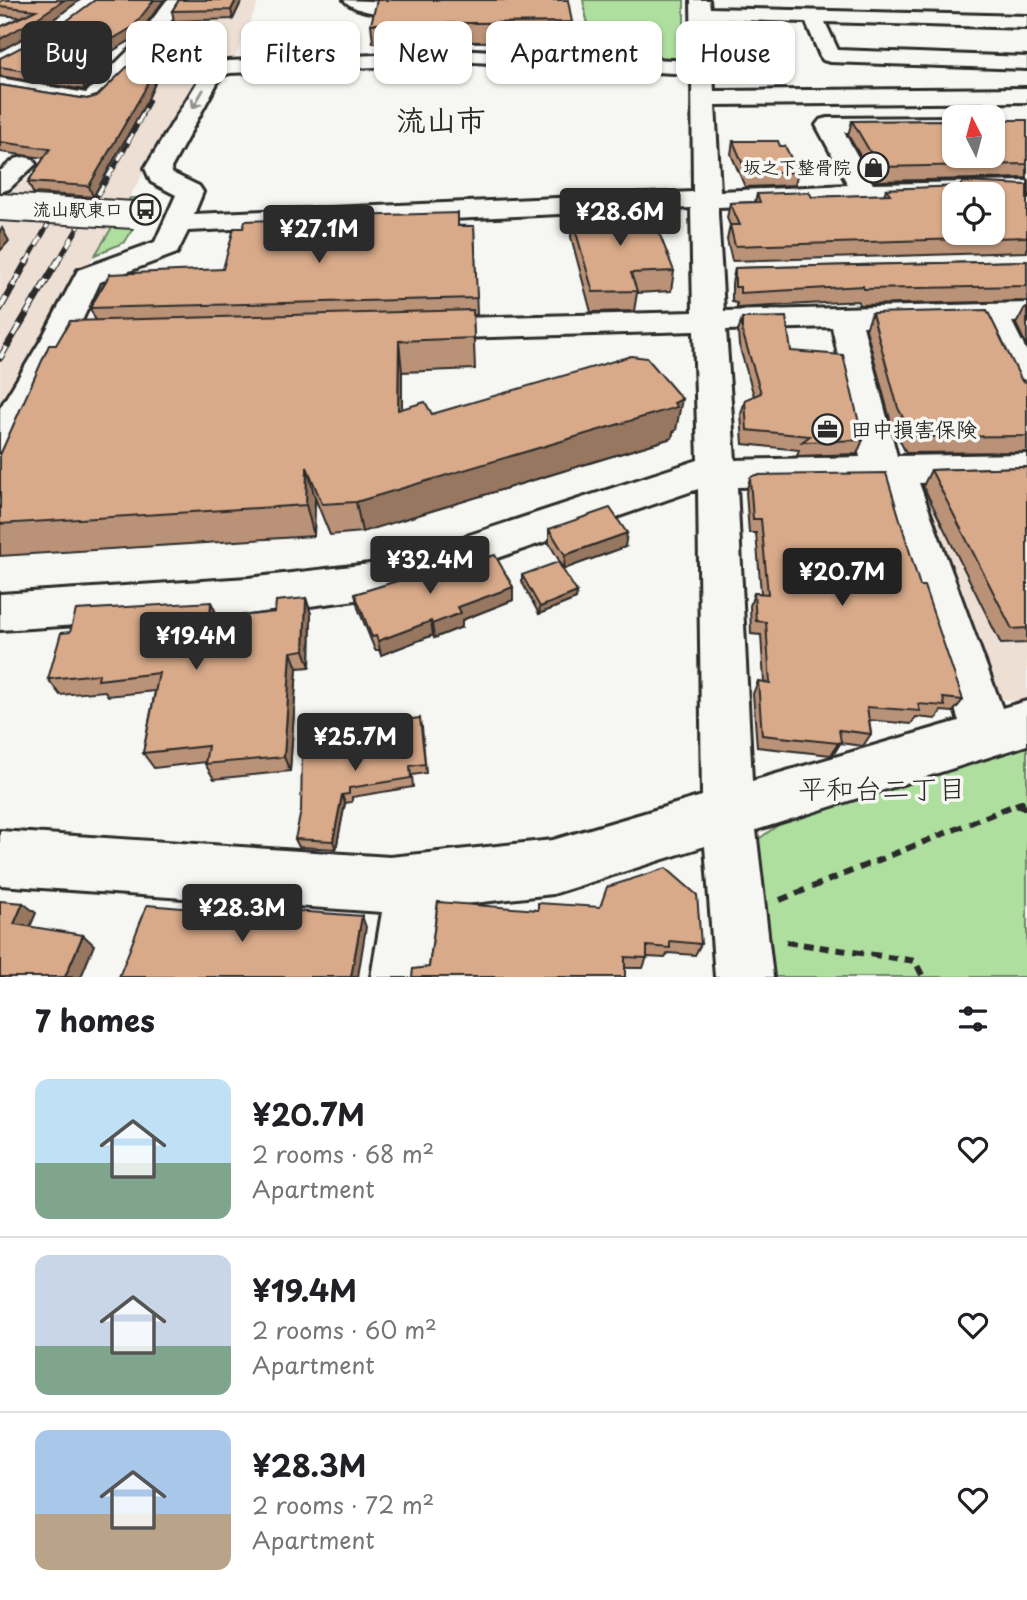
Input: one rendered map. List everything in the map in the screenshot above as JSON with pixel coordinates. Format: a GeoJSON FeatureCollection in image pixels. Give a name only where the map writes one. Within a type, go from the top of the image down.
{"type":"FeatureCollection","features":[{"type":"Feature","properties":{"kind":"street"},"geometry":{"type":"LineString","coordinates":[[0,85],[91,100],[117,76],[165,18],[176,0]]}},
{"type":"Feature","properties":{"kind":"street"},"geometry":{"type":"LineString","coordinates":[[353,0],[365,6],[418,7],[434,0]]}},
{"type":"Feature","properties":{"kind":"street"},"geometry":{"type":"LineString","coordinates":[[922,0],[936,20]]}},
{"type":"Feature","properties":{"kind":"street"},"geometry":{"type":"LineString","coordinates":[[1002,0],[1025,25]]}},
{"type":"Feature","properties":{"kind":"street"},"geometry":{"type":"LineString","coordinates":[[701,6],[813,16],[1025,25]]}},
{"type":"Feature","properties":{"kind":"street"},"geometry":{"type":"LineString","coordinates":[[813,16],[830,56],[1027,63]]}},
{"type":"Feature","properties":{"kind":"street"},"geometry":{"type":"LineString","coordinates":[[0,439],[71,339],[89,276],[167,247],[190,192],[160,177],[158,168],[213,72],[227,67],[377,61],[436,54],[676,80]]}},
{"type":"Feature","properties":{"kind":"street"},"geometry":{"type":"LineString","coordinates":[[704,84],[705,199],[718,272],[710,320],[728,813],[749,918],[744,977]]}},
{"type":"Feature","properties":{"kind":"street"},"geometry":{"type":"LineString","coordinates":[[731,84],[1027,95]]}},
{"type":"Feature","properties":{"kind":"street"},"geometry":{"type":"LineString","coordinates":[[865,192],[828,125],[942,124]]}},
{"type":"Feature","properties":{"kind":"street"},"geometry":{"type":"LineString","coordinates":[[177,223],[485,216],[705,199],[1027,189]]}},
{"type":"Feature","properties":{"kind":"street"},"geometry":{"type":"LineString","coordinates":[[0,207],[134,215]]}},
{"type":"Feature","properties":{"kind":"street"},"geometry":{"type":"LineString","coordinates":[[992,312],[1027,387]]}},
{"type":"Feature","properties":{"kind":"street"},"geometry":{"type":"LineString","coordinates":[[393,330],[1027,312]]}},
{"type":"Feature","properties":{"kind":"street"},"geometry":{"type":"LineString","coordinates":[[0,858],[390,885],[552,867],[1008,729],[889,470],[845,316]]}},
{"type":"Feature","properties":{"kind":"street"},"geometry":{"type":"LineString","coordinates":[[0,612],[248,596],[387,579],[717,471],[1027,467]]}},
{"type":"Feature","properties":{"kind":"street"},"geometry":{"type":"LineString","coordinates":[[400,977],[414,882]]}},
{"type":"Feature","properties":{"kind":"path"},"geometry":{"type":"LineString","coordinates":[[923,977],[915,961],[778,941],[749,918],[761,908],[1027,801]]}},
{"type":"Feature","properties":{"kind":"path"},"geometry":{"type":"LineString","coordinates":[[1014,805],[1027,808]]}},
{"type":"Feature","properties":{"kind":"shaded area"},"geometry":{"type":"Polygon","coordinates":[[[183,0],[259,0],[250,21],[241,21],[241,44],[233,63],[227,63],[227,21],[169,21],[183,0]]]}},
{"type":"Feature","properties":{"kind":"shaded area"},"geometry":{"type":"Polygon","coordinates":[[[126,72],[126,84],[198,84],[0,410],[0,201],[35,172],[126,72]]]}},
{"type":"Feature","properties":{"kind":"shaded area"},"geometry":{"type":"Polygon","coordinates":[[[1027,478],[1027,701],[1018,703],[1001,698],[990,688],[909,488],[921,480],[1027,478]]]}},
{"type":"Feature","properties":{"kind":"green space"},"geometry":{"type":"Polygon","coordinates":[[[583,0],[684,0],[684,21],[676,21],[676,58],[671,60],[662,59],[662,21],[587,21],[583,0]]]}},
{"type":"Feature","properties":{"kind":"green space"},"geometry":{"type":"Polygon","coordinates":[[[130,198],[140,198],[133,210],[139,218],[125,242],[95,255],[130,198]]]}},
{"type":"Feature","properties":{"kind":"green space"},"geometry":{"type":"Polygon","coordinates":[[[1027,747],[1027,977],[773,977],[756,841],[781,823],[1027,747]]]}},
{"type":"Feature","properties":{"kind":"building"},"geometry":{"type":"Polygon","coordinates":[[[64,0],[32,21],[21,21],[21,27],[0,39],[0,27],[36,10],[0,6],[0,2],[64,0]]]}},
{"type":"Feature","properties":{"kind":"building"},"geometry":{"type":"Polygon","coordinates":[[[95,0],[154,0],[138,21],[126,21],[126,31],[112,39],[112,21],[67,21],[95,0]]]}},
{"type":"Feature","properties":{"kind":"building"},"geometry":{"type":"Polygon","coordinates":[[[179,0],[236,0],[231,10],[172,11],[179,0]]]}},
{"type":"Feature","properties":{"kind":"building"},"geometry":{"type":"Polygon","coordinates":[[[377,0],[568,0],[572,21],[374,21],[374,24],[371,24],[377,0]]]}},
{"type":"Feature","properties":{"kind":"building"},"geometry":{"type":"Polygon","coordinates":[[[21,47],[21,70],[0,67],[0,58],[21,47]]]}},
{"type":"Feature","properties":{"kind":"building"},"geometry":{"type":"Polygon","coordinates":[[[126,68],[126,84],[147,84],[89,186],[28,182],[50,149],[0,142],[0,85],[87,99],[97,96],[126,68]]]}},
{"type":"Feature","properties":{"kind":"building"},"geometry":{"type":"Polygon","coordinates":[[[942,120],[942,166],[879,167],[852,121],[942,120]]]}},
{"type":"Feature","properties":{"kind":"building"},"geometry":{"type":"Polygon","coordinates":[[[1005,120],[1027,120],[1027,164],[1005,164],[1005,120]]]}},
{"type":"Feature","properties":{"kind":"building"},"geometry":{"type":"Polygon","coordinates":[[[733,141],[778,141],[780,146],[785,146],[798,172],[747,174],[733,141]]]}},
{"type":"Feature","properties":{"kind":"building"},"geometry":{"type":"Polygon","coordinates":[[[1005,184],[1027,185],[1027,237],[1005,238],[1005,184]]]}},
{"type":"Feature","properties":{"kind":"building"},"geometry":{"type":"Polygon","coordinates":[[[942,187],[942,240],[735,246],[730,225],[740,225],[730,203],[760,202],[757,194],[809,192],[812,197],[890,194],[886,189],[942,187]]]}},
{"type":"Feature","properties":{"kind":"building"},"geometry":{"type":"Polygon","coordinates":[[[613,206],[616,214],[651,212],[674,271],[631,273],[637,291],[593,292],[572,218],[613,206]]]}},
{"type":"Feature","properties":{"kind":"building"},"geometry":{"type":"Polygon","coordinates":[[[458,213],[458,226],[474,226],[477,298],[90,308],[110,274],[223,269],[234,228],[243,228],[245,221],[458,213]]]}},
{"type":"Feature","properties":{"kind":"building"},"geometry":{"type":"Polygon","coordinates":[[[1027,261],[1027,286],[864,289],[863,286],[740,293],[740,287],[735,287],[735,268],[1027,261]]]}},
{"type":"Feature","properties":{"kind":"building"},"geometry":{"type":"Polygon","coordinates":[[[473,310],[474,338],[399,341],[398,410],[425,402],[432,414],[631,356],[647,358],[682,399],[674,403],[677,407],[356,502],[322,504],[307,467],[306,505],[0,524],[0,455],[49,345],[56,345],[70,321],[473,310]]]}},
{"type":"Feature","properties":{"kind":"building"},"geometry":{"type":"Polygon","coordinates":[[[987,310],[1022,381],[1027,382],[1027,436],[913,437],[898,408],[872,313],[987,310]]]}},
{"type":"Feature","properties":{"kind":"building"},"geometry":{"type":"Polygon","coordinates":[[[786,317],[791,351],[843,355],[863,440],[802,442],[810,436],[747,430],[745,400],[761,393],[742,331],[742,318],[786,317]]]}},
{"type":"Feature","properties":{"kind":"building"},"geometry":{"type":"Polygon","coordinates":[[[1027,467],[1027,628],[1012,629],[931,470],[1027,467]]]}},
{"type":"Feature","properties":{"kind":"building"},"geometry":{"type":"Polygon","coordinates":[[[886,473],[920,586],[924,586],[963,700],[943,698],[945,706],[918,704],[920,711],[867,707],[871,734],[839,730],[841,742],[838,743],[762,735],[758,681],[770,683],[766,622],[756,621],[754,593],[768,594],[761,519],[753,519],[750,478],[755,475],[886,473]]]}},
{"type":"Feature","properties":{"kind":"building"},"geometry":{"type":"Polygon","coordinates":[[[610,508],[627,533],[565,555],[549,529],[610,508]]]}},
{"type":"Feature","properties":{"kind":"building"},"geometry":{"type":"Polygon","coordinates":[[[495,555],[513,587],[458,607],[461,613],[432,624],[431,621],[378,641],[376,636],[372,637],[355,594],[445,566],[447,569],[495,555]]]}},
{"type":"Feature","properties":{"kind":"building"},"geometry":{"type":"Polygon","coordinates":[[[558,562],[577,592],[540,607],[522,575],[558,562]]]}},
{"type":"Feature","properties":{"kind":"building"},"geometry":{"type":"Polygon","coordinates":[[[306,598],[304,650],[291,652],[284,757],[205,764],[208,746],[143,753],[159,673],[98,680],[99,674],[48,679],[61,633],[70,632],[76,610],[211,602],[210,620],[275,612],[276,601],[306,598]]]}},
{"type":"Feature","properties":{"kind":"building"},"geometry":{"type":"Polygon","coordinates":[[[420,718],[425,764],[410,766],[411,778],[349,788],[349,794],[342,795],[333,841],[295,839],[301,811],[302,754],[363,745],[362,726],[420,718]]]}},
{"type":"Feature","properties":{"kind":"building"},"geometry":{"type":"Polygon","coordinates":[[[666,868],[697,895],[701,944],[670,941],[670,948],[647,946],[647,958],[625,957],[625,977],[412,977],[413,969],[429,967],[438,902],[538,910],[538,903],[600,907],[607,887],[666,868]]]}},
{"type":"Feature","properties":{"kind":"building"},"geometry":{"type":"Polygon","coordinates":[[[0,901],[23,903],[14,924],[83,935],[65,977],[0,977],[0,901]]]}},
{"type":"Feature","properties":{"kind":"building"},"geometry":{"type":"Polygon","coordinates":[[[147,905],[252,914],[254,908],[362,916],[351,977],[119,977],[147,905]]]}},
{"type":"Feature","properties":{"kind":"railway"},"geometry":{"type":"LineString","coordinates":[[141,116],[149,101]]}},
{"type":"Feature","properties":{"kind":"railway"},"geometry":{"type":"LineString","coordinates":[[57,263],[142,115]]}},
{"type":"Feature","properties":{"kind":"railway"},"geometry":{"type":"LineString","coordinates":[[26,263],[74,179]]}},
{"type":"Feature","properties":{"kind":"railway"},"geometry":{"type":"LineString","coordinates":[[0,309],[27,261]]}},
{"type":"Feature","properties":{"kind":"railway"},"geometry":{"type":"LineString","coordinates":[[0,358],[58,261]]}},
{"type":"Feature","properties":{"kind":"place","name":"坂之下整骨院"},"geometry":{"type":"Point","coordinates":[874,168]}},
{"type":"Feature","properties":{"kind":"place","name":"流山駅東口"},"geometry":{"type":"Point","coordinates":[146,210]}},
{"type":"Feature","properties":{"kind":"place","name":"田中損害保険"},"geometry":{"type":"Point","coordinates":[828,430]}},
{"type":"Feature","properties":{"kind":"district","name":"流山市"},"geometry":{"type":"Point","coordinates":[441,121]}},
{"type":"Feature","properties":{"kind":"district","name":"平和台二丁目"},"geometry":{"type":"Point","coordinates":[882,789]}}]}
